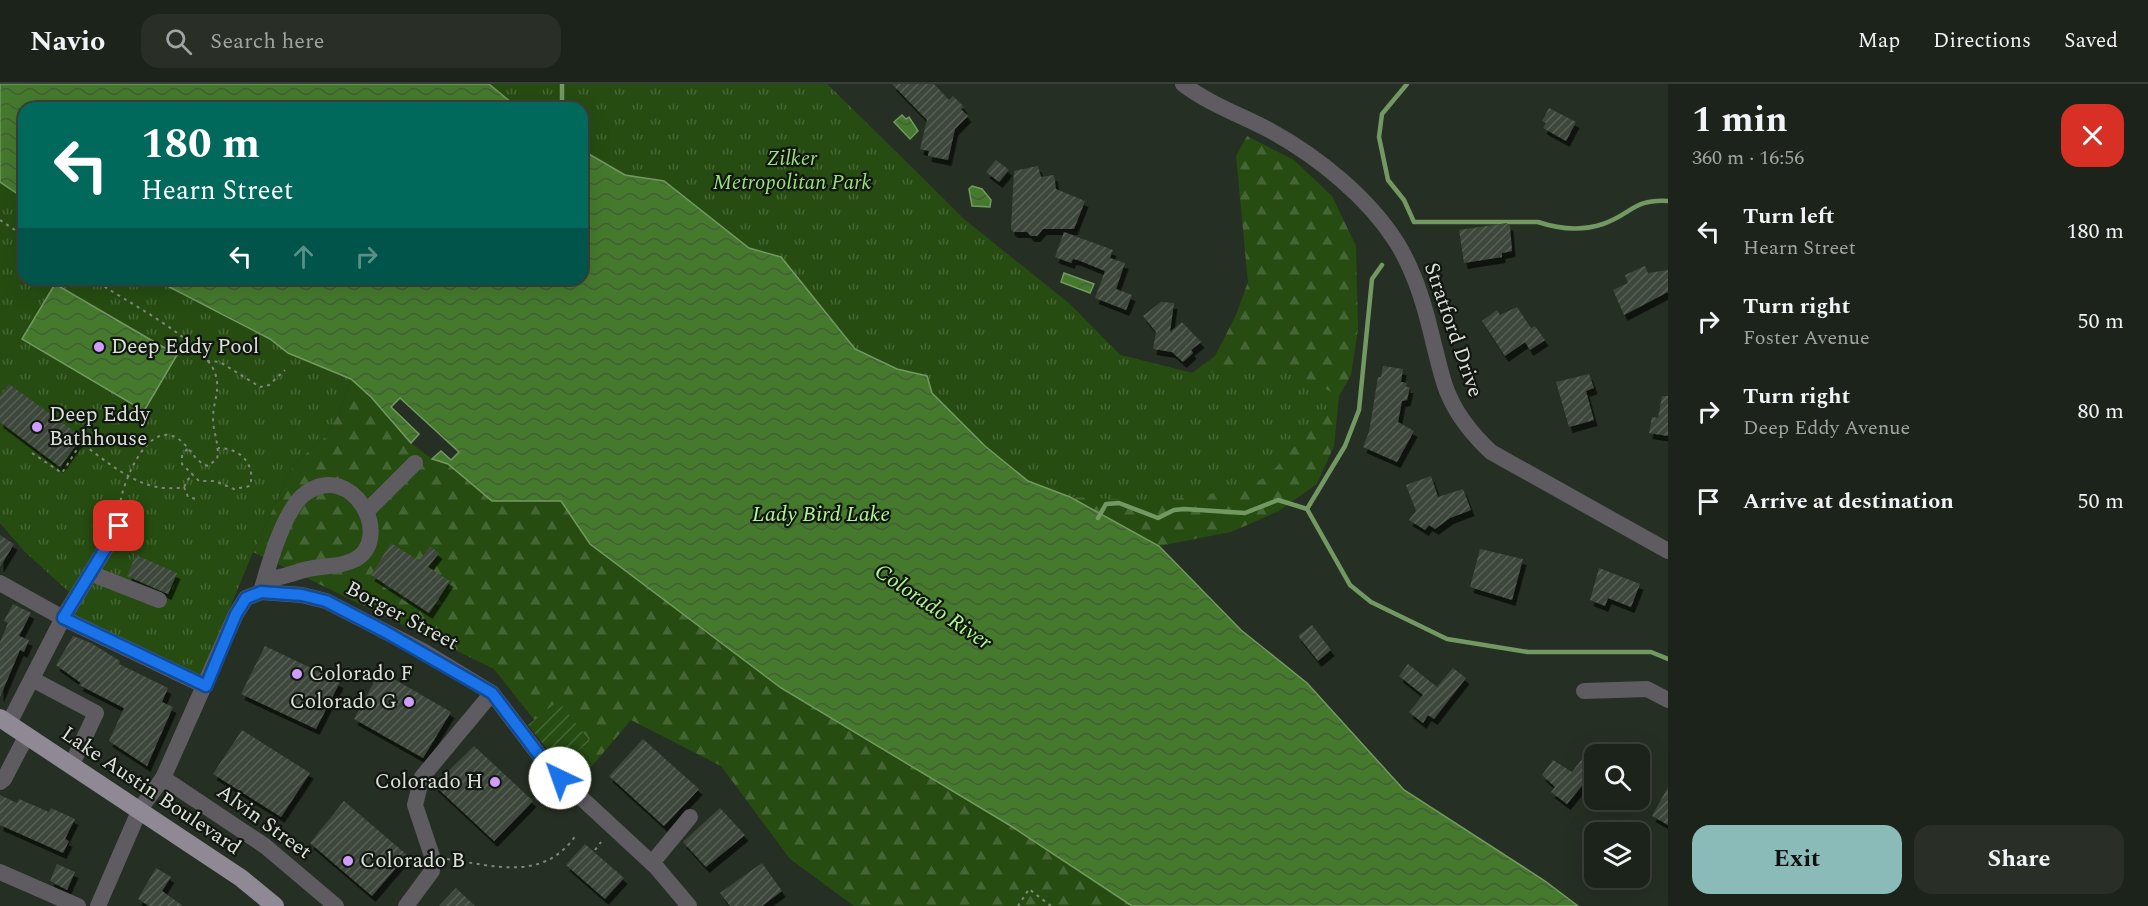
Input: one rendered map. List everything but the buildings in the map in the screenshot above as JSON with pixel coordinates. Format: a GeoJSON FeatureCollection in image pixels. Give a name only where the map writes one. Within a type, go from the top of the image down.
{"type":"FeatureCollection","features":[{"type":"Feature","properties":{"kind":"main road","name":"Lake Austin Boulevard"},"geometry":{"type":"LineString","coordinates":[[4,721],[140,809],[241,878],[275,906]]}},
{"type":"Feature","properties":{"kind":"street","name":"Stratford Drive"},"geometry":{"type":"LineString","coordinates":[[1182,84],[1226,111],[1294,145],[1330,172],[1375,215],[1396,242],[1412,272],[1423,301],[1448,396],[1470,432],[1491,452],[1668,551]]}},
{"type":"Feature","properties":{"kind":"street"},"geometry":{"type":"LineString","coordinates":[[366,512],[415,464]]}},
{"type":"Feature","properties":{"kind":"street"},"geometry":{"type":"LineString","coordinates":[[98,906],[140,809],[163,778],[206,686],[236,614],[257,590],[286,520],[305,493],[327,485],[337,485],[355,494],[366,512],[370,532],[369,545],[356,559],[339,566],[304,570],[257,590]]}},
{"type":"Feature","properties":{"kind":"street"},"geometry":{"type":"LineString","coordinates":[[4,721],[32,679],[63,618],[123,519]]}},
{"type":"Feature","properties":{"kind":"street"},"geometry":{"type":"LineString","coordinates":[[90,573],[159,600]]}},
{"type":"Feature","properties":{"kind":"street"},"geometry":{"type":"LineString","coordinates":[[0,583],[63,618],[206,686]]}},
{"type":"Feature","properties":{"kind":"street","name":"Borger Street"},"geometry":{"type":"LineString","coordinates":[[257,590],[302,595],[326,601],[423,651],[492,693],[549,768],[652,863],[689,906]]}},
{"type":"Feature","properties":{"kind":"street"},"geometry":{"type":"LineString","coordinates":[[32,679],[96,713],[72,764]]}},
{"type":"Feature","properties":{"kind":"street"},"geometry":{"type":"LineString","coordinates":[[1584,691],[1647,689],[1668,700]]}},
{"type":"Feature","properties":{"kind":"street"},"geometry":{"type":"LineString","coordinates":[[406,906],[432,871],[432,856],[415,805],[422,777],[492,693]]}},
{"type":"Feature","properties":{"kind":"street"},"geometry":{"type":"LineString","coordinates":[[4,770],[27,735]]}},
{"type":"Feature","properties":{"kind":"street","name":"Alvin Street"},"geometry":{"type":"LineString","coordinates":[[163,778],[265,846],[336,906]]}},
{"type":"Feature","properties":{"kind":"street"},"geometry":{"type":"LineString","coordinates":[[652,863],[690,817]]}},
{"type":"Feature","properties":{"kind":"street"},"geometry":{"type":"LineString","coordinates":[[0,874],[78,906]]}},
{"type":"Feature","properties":{"kind":"path"},"geometry":{"type":"LineString","coordinates":[[0,220],[18,232]]}},
{"type":"Feature","properties":{"kind":"path"},"geometry":{"type":"LineString","coordinates":[[101,285],[185,339],[207,360],[215,373],[218,394],[213,417],[218,448],[217,459],[208,466],[198,463],[178,439],[169,435],[160,436],[144,448],[128,477],[120,503],[123,519]]}},
{"type":"Feature","properties":{"kind":"path"},"geometry":{"type":"LineString","coordinates":[[207,360],[219,362],[260,387],[268,385],[285,370]]}},
{"type":"Feature","properties":{"kind":"path"},"geometry":{"type":"LineString","coordinates":[[32,453],[62,473],[81,443],[128,477],[164,489],[184,487]]}},
{"type":"Feature","properties":{"kind":"path"},"geometry":{"type":"LineString","coordinates":[[188,449],[181,461],[198,481],[215,481],[234,489],[250,486],[252,479],[245,458],[236,450],[218,448]]}},
{"type":"Feature","properties":{"kind":"path"},"geometry":{"type":"LineString","coordinates":[[184,487],[192,473]]}},
{"type":"Feature","properties":{"kind":"path"},"geometry":{"type":"LineString","coordinates":[[184,487],[188,497],[196,499]]}},
{"type":"Feature","properties":{"kind":"path"},"geometry":{"type":"LineString","coordinates":[[432,856],[513,870],[557,856],[565,850],[576,835]]}},
{"type":"Feature","properties":{"kind":"path"},"geometry":{"type":"LineString","coordinates":[[595,850],[601,842]]}},
{"type":"Feature","properties":{"kind":"path"},"geometry":{"type":"LineString","coordinates":[[1018,906],[1029,889],[1051,906]]}},
{"type":"Feature","properties":{"kind":"green space","name":"Zilker Metropolitan Park"},"geometry":{"type":"Polygon","coordinates":[[[489,84],[827,84],[965,220],[1071,306],[1120,355],[1192,373],[1215,356],[1236,315],[1248,282],[1236,156],[1247,136],[1294,160],[1332,196],[1356,246],[1358,329],[1351,375],[1339,396],[1334,446],[1317,484],[1277,512],[1231,532],[1159,546],[1070,497],[1045,490],[932,393],[588,154],[588,102],[511,102],[489,84]]]}},
{"type":"Feature","properties":{"kind":"green space","name":"Zilker Metropolitan Park"},"geometry":{"type":"Polygon","coordinates":[[[489,84],[827,84],[965,220],[1070,304],[1120,355],[1192,373],[1289,370],[1339,396],[1271,473],[1246,489],[1160,501],[1070,497],[1028,481],[985,446],[932,393],[927,376],[897,369],[855,349],[781,257],[749,248],[664,181],[625,175],[588,153],[588,102],[511,102],[489,84]]]}},
{"type":"Feature","properties":{"kind":"green space"},"geometry":{"type":"Polygon","coordinates":[[[0,182],[18,194],[18,285],[166,285],[270,339],[288,353],[351,379],[338,415],[325,437],[294,464],[253,552],[201,678],[56,613],[69,592],[24,551],[0,523],[0,182]]]}},
{"type":"Feature","properties":{"kind":"green space"},"geometry":{"type":"Polygon","coordinates":[[[351,379],[371,397],[411,443],[432,459],[448,464],[492,500],[561,500],[590,544],[1132,906],[854,906],[790,859],[721,766],[631,720],[581,779],[494,669],[253,552],[294,464],[325,437],[338,415],[351,379]]]}},
{"type":"Feature","properties":{"kind":"green space"},"geometry":{"type":"Polygon","coordinates":[[[558,701],[590,741],[560,765],[528,725],[558,701]]]}},
{"type":"Feature","properties":{"kind":"water"},"geometry":{"type":"Polygon","coordinates":[[[0,84],[489,84],[511,102],[18,102],[18,194],[0,182],[0,84]]]}},
{"type":"Feature","properties":{"kind":"water"},"geometry":{"type":"Polygon","coordinates":[[[902,115],[906,119],[909,117],[918,131],[910,139],[894,122],[902,115]]]}},
{"type":"Feature","properties":{"kind":"water","name":"Lady Bird Lake"},"geometry":{"type":"Polygon","coordinates":[[[588,153],[625,175],[664,181],[749,248],[781,257],[855,349],[897,369],[927,376],[932,393],[985,446],[1028,481],[1070,497],[1159,546],[1241,630],[1307,683],[1404,790],[1545,881],[1578,906],[1132,906],[1011,826],[781,688],[590,544],[561,501],[492,501],[448,464],[432,459],[441,451],[451,460],[459,452],[400,398],[391,407],[419,434],[411,443],[371,397],[351,379],[288,353],[270,339],[166,285],[588,285],[588,153]]]}},
{"type":"Feature","properties":{"kind":"water"},"geometry":{"type":"Polygon","coordinates":[[[972,186],[982,189],[991,200],[990,207],[972,206],[969,189],[972,186]]]}},
{"type":"Feature","properties":{"kind":"water"},"geometry":{"type":"Polygon","coordinates":[[[1064,273],[1094,284],[1090,293],[1061,282],[1064,273]]]}},
{"type":"Feature","properties":{"kind":"water","name":"Deep Eddy Pool"},"geometry":{"type":"Polygon","coordinates":[[[54,285],[57,285],[177,355],[144,411],[22,339],[54,285]]]}},
{"type":"Feature","properties":{"kind":"waterway"},"geometry":{"type":"LineString","coordinates":[[562,84],[562,102]]}},
{"type":"Feature","properties":{"kind":"waterway"},"geometry":{"type":"LineString","coordinates":[[1407,84],[1382,114],[1379,137],[1388,180],[1404,200],[1414,222],[1538,222],[1562,228],[1587,228],[1613,220],[1647,202],[1668,201]]}},
{"type":"Feature","properties":{"kind":"waterway"},"geometry":{"type":"LineString","coordinates":[[1307,509],[1345,446],[1359,410],[1372,279],[1382,265]]}},
{"type":"Feature","properties":{"kind":"waterway"},"geometry":{"type":"LineString","coordinates":[[1098,518],[1106,504],[1119,503],[1158,518],[1174,510],[1184,509],[1245,513],[1278,500],[1307,509],[1350,585],[1371,602],[1447,639],[1528,652],[1651,652],[1668,659]]}},
{"type":"Feature","properties":{"kind":"place","name":"Deep Eddy Pool"},"geometry":{"type":"Point","coordinates":[99,347]}},
{"type":"Feature","properties":{"kind":"place","name":"Deep Eddy Bathhouse"},"geometry":{"type":"Point","coordinates":[37,427]}},
{"type":"Feature","properties":{"kind":"place","name":"Colorado F"},"geometry":{"type":"Point","coordinates":[297,674]}},
{"type":"Feature","properties":{"kind":"place","name":"Colorado G"},"geometry":{"type":"Point","coordinates":[409,702]}},
{"type":"Feature","properties":{"kind":"place","name":"Colorado H"},"geometry":{"type":"Point","coordinates":[495,782]}},
{"type":"Feature","properties":{"kind":"place","name":"Colorado B"},"geometry":{"type":"Point","coordinates":[348,861]}},
{"type":"Feature","properties":{"kind":"route"},"geometry":{"type":"LineString","coordinates":[[119,526],[63,618],[206,686],[236,614],[246,598],[261,592],[302,595],[326,601],[423,651],[492,693],[549,768],[560,778]]}},
{"type":"Feature","properties":{"kind":"water label","name":"Colorado River"},"geometry":{"type":"Point","coordinates":[933,607]}}]}
